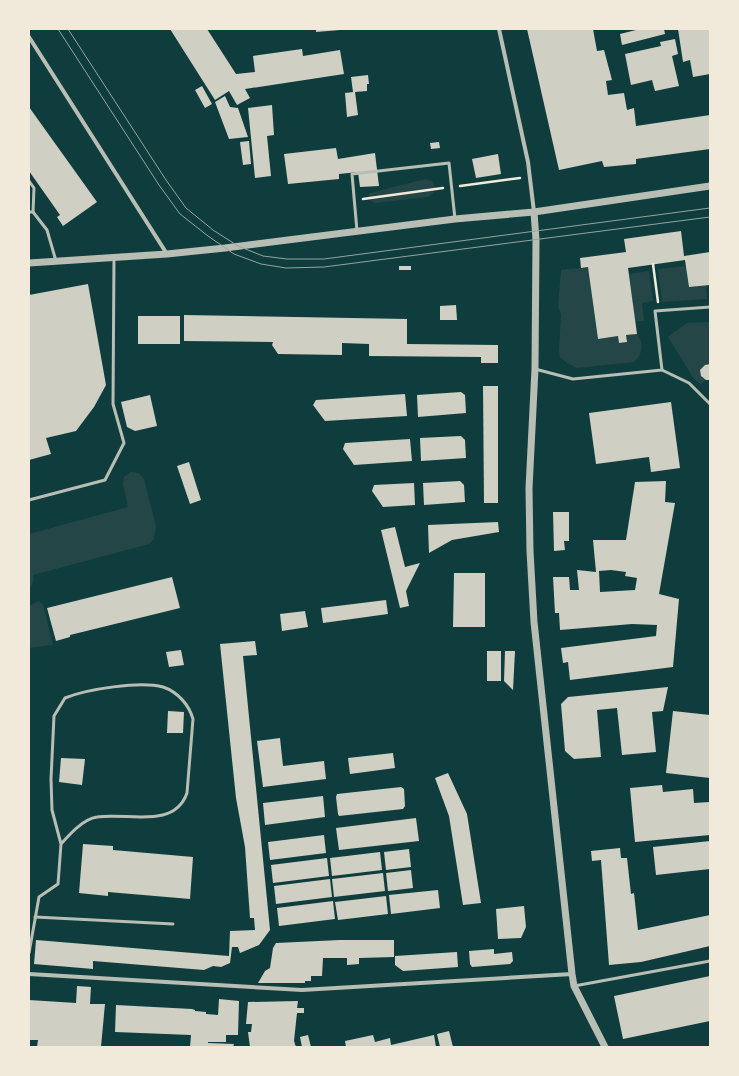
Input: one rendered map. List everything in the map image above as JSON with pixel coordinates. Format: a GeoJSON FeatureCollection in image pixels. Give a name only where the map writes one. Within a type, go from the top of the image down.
{"type":"FeatureCollection","features":[{"type":"Feature","properties":{"kind":"street"},"geometry":{"type":"LineString","coordinates":[[499,29],[528,162],[536,231],[535,369],[529,488],[530,551],[534,622],[574,986],[605,1047]]}},
{"type":"Feature","properties":{"kind":"street"},"geometry":{"type":"LineString","coordinates":[[29,37],[168,254]]}},
{"type":"Feature","properties":{"kind":"street"},"geometry":{"type":"LineString","coordinates":[[29,263],[168,254],[357,230],[534,212],[710,186]]}},
{"type":"Feature","properties":{"kind":"street"},"geometry":{"type":"LineString","coordinates":[[29,974],[302,990],[572,974]]}},
{"type":"Feature","properties":{"kind":"lane"},"geometry":{"type":"LineString","coordinates":[[357,230],[352,174],[449,162],[456,219]]}},
{"type":"Feature","properties":{"kind":"lane"},"geometry":{"type":"LineString","coordinates":[[29,181],[34,188],[33,212],[47,230],[56,261]]}},
{"type":"Feature","properties":{"kind":"lane"},"geometry":{"type":"LineString","coordinates":[[29,500],[105,480],[124,443],[112,404],[114,258]]}},
{"type":"Feature","properties":{"kind":"lane"},"geometry":{"type":"LineString","coordinates":[[662,370],[655,311],[710,307]]}},
{"type":"Feature","properties":{"kind":"lane"},"geometry":{"type":"LineString","coordinates":[[535,369],[573,379],[662,370],[689,383],[710,404]]}},
{"type":"Feature","properties":{"kind":"lane"},"geometry":{"type":"LineString","coordinates":[[29,953],[39,897],[58,884],[60,844],[52,810],[51,779],[54,716],[65,698],[79,692],[140,685],[163,687],[179,696],[190,709],[193,719],[187,793],[184,803],[176,810],[161,816],[96,817],[70,834],[60,844]]}},
{"type":"Feature","properties":{"kind":"lane"},"geometry":{"type":"LineString","coordinates":[[35,918],[173,924]]}},
{"type":"Feature","properties":{"kind":"lane"},"geometry":{"type":"LineString","coordinates":[[574,986],[710,960]]}},
{"type":"Feature","properties":{"kind":"path"},"geometry":{"type":"LineString","coordinates":[[653,264],[659,311]]}},
{"type":"Feature","properties":{"kind":"shaded area"},"geometry":{"type":"Polygon","coordinates":[[[425,179],[432,181],[435,187],[433,193],[428,197],[375,203],[368,197],[370,193],[425,179]]]}},
{"type":"Feature","properties":{"kind":"shaded area"},"geometry":{"type":"Polygon","coordinates":[[[686,266],[689,287],[706,285],[707,299],[662,302],[658,269],[686,266]]]}},
{"type":"Feature","properties":{"kind":"shaded area"},"geometry":{"type":"Polygon","coordinates":[[[588,267],[598,339],[618,336],[619,343],[627,342],[626,335],[637,334],[641,341],[642,348],[639,356],[634,362],[577,368],[567,363],[560,357],[561,314],[558,307],[561,270],[588,267]]]}},
{"type":"Feature","properties":{"kind":"shaded area"},"geometry":{"type":"Polygon","coordinates":[[[649,271],[653,301],[642,303],[644,321],[635,322],[629,274],[649,271]]]}},
{"type":"Feature","properties":{"kind":"shaded area"},"geometry":{"type":"Polygon","coordinates":[[[710,322],[710,364],[705,365],[700,370],[701,376],[706,380],[701,384],[694,379],[668,337],[687,323],[710,322]]]}},
{"type":"Feature","properties":{"kind":"shaded area"},"geometry":{"type":"Polygon","coordinates":[[[131,472],[138,473],[144,479],[156,526],[154,539],[149,544],[33,575],[34,580],[29,590],[29,534],[128,507],[123,484],[124,477],[131,472]]]}},
{"type":"Feature","properties":{"kind":"shaded area"},"geometry":{"type":"Polygon","coordinates":[[[39,601],[43,605],[53,645],[29,648],[29,606],[39,601]]]}},
{"type":"Feature","properties":{"kind":"building"},"geometry":{"type":"Polygon","coordinates":[[[170,29],[207,29],[236,74],[255,72],[253,56],[302,49],[303,56],[340,50],[344,74],[245,89],[250,98],[237,105],[229,91],[215,100],[170,29]]]}},
{"type":"Feature","properties":{"kind":"building"},"geometry":{"type":"Polygon","coordinates":[[[316,29],[340,29],[340,30],[316,32],[316,29]]]}},
{"type":"Feature","properties":{"kind":"building"},"geometry":{"type":"Polygon","coordinates":[[[527,29],[593,29],[597,51],[604,50],[612,80],[606,81],[608,95],[624,93],[627,110],[634,108],[636,126],[710,115],[710,149],[636,159],[636,164],[604,167],[602,161],[559,170],[527,29]]]}},
{"type":"Feature","properties":{"kind":"building"},"geometry":{"type":"Polygon","coordinates":[[[640,29],[664,29],[665,34],[622,45],[620,34],[640,29]]]}},
{"type":"Feature","properties":{"kind":"building"},"geometry":{"type":"Polygon","coordinates":[[[678,29],[710,29],[710,74],[693,77],[690,60],[683,62],[678,29]]]}},
{"type":"Feature","properties":{"kind":"building"},"geometry":{"type":"Polygon","coordinates":[[[675,39],[678,54],[672,56],[679,86],[655,91],[652,80],[631,85],[625,54],[661,46],[660,42],[675,39]]]}},
{"type":"Feature","properties":{"kind":"building"},"geometry":{"type":"Polygon","coordinates":[[[368,75],[369,84],[367,84],[367,91],[355,92],[358,115],[347,117],[345,93],[353,92],[351,77],[368,75]]]}},
{"type":"Feature","properties":{"kind":"building"},"geometry":{"type":"Polygon","coordinates":[[[202,86],[212,104],[205,108],[195,90],[202,86]]]}},
{"type":"Feature","properties":{"kind":"building"},"geometry":{"type":"Polygon","coordinates":[[[225,96],[230,107],[238,108],[248,137],[229,139],[215,102],[225,96]]]}},
{"type":"Feature","properties":{"kind":"building"},"geometry":{"type":"Polygon","coordinates":[[[272,105],[274,135],[267,136],[271,176],[255,178],[248,108],[272,105]]]}},
{"type":"Feature","properties":{"kind":"building"},"geometry":{"type":"Polygon","coordinates":[[[29,107],[97,202],[63,226],[57,217],[60,215],[29,171],[29,107]]]}},
{"type":"Feature","properties":{"kind":"building"},"geometry":{"type":"Polygon","coordinates":[[[249,141],[251,164],[243,165],[240,142],[249,141]]]}},
{"type":"Feature","properties":{"kind":"building"},"geometry":{"type":"Polygon","coordinates":[[[439,142],[440,148],[431,149],[430,143],[439,142]]]}},
{"type":"Feature","properties":{"kind":"building"},"geometry":{"type":"Polygon","coordinates":[[[336,148],[338,159],[375,153],[379,186],[360,187],[358,172],[339,174],[339,179],[288,184],[284,154],[336,148]]]}},
{"type":"Feature","properties":{"kind":"building"},"geometry":{"type":"Polygon","coordinates":[[[498,154],[501,174],[476,178],[472,159],[498,154]]]}},
{"type":"Feature","properties":{"kind":"building"},"geometry":{"type":"Polygon","coordinates":[[[681,231],[684,256],[710,252],[710,285],[689,287],[685,260],[628,268],[637,334],[626,335],[627,342],[619,343],[618,336],[598,339],[588,267],[581,268],[580,258],[626,252],[624,239],[681,231]]]}},
{"type":"Feature","properties":{"kind":"building"},"geometry":{"type":"Polygon","coordinates":[[[399,266],[411,266],[411,270],[399,270],[399,266]]]}},
{"type":"Feature","properties":{"kind":"building"},"geometry":{"type":"Polygon","coordinates":[[[88,284],[106,385],[94,407],[76,431],[46,438],[51,454],[29,460],[29,295],[88,284]]]}},
{"type":"Feature","properties":{"kind":"building"},"geometry":{"type":"Polygon","coordinates":[[[456,305],[457,320],[440,320],[440,306],[456,305]]]}},
{"type":"Feature","properties":{"kind":"building"},"geometry":{"type":"Polygon","coordinates":[[[184,315],[407,319],[407,344],[498,345],[498,363],[481,363],[481,357],[369,356],[369,344],[342,343],[342,355],[278,354],[272,345],[273,342],[184,341],[184,315]]]}},
{"type":"Feature","properties":{"kind":"building"},"geometry":{"type":"Polygon","coordinates":[[[138,316],[180,316],[180,344],[138,344],[138,316]]]}},
{"type":"Feature","properties":{"kind":"building"},"geometry":{"type":"Polygon","coordinates":[[[710,364],[710,380],[706,380],[701,376],[700,370],[705,365],[710,364]]]}},
{"type":"Feature","properties":{"kind":"building"},"geometry":{"type":"Polygon","coordinates":[[[483,386],[498,386],[498,503],[484,503],[483,386]]]}},
{"type":"Feature","properties":{"kind":"building"},"geometry":{"type":"Polygon","coordinates":[[[461,392],[465,395],[466,413],[418,417],[417,395],[461,392]]]}},
{"type":"Feature","properties":{"kind":"building"},"geometry":{"type":"Polygon","coordinates":[[[405,394],[407,416],[325,421],[313,405],[316,400],[405,394]]]}},
{"type":"Feature","properties":{"kind":"building"},"geometry":{"type":"Polygon","coordinates":[[[150,395],[157,426],[135,431],[127,427],[121,402],[150,395]]]}},
{"type":"Feature","properties":{"kind":"building"},"geometry":{"type":"Polygon","coordinates":[[[671,402],[680,468],[651,472],[649,457],[596,464],[589,413],[671,402]]]}},
{"type":"Feature","properties":{"kind":"building"},"geometry":{"type":"Polygon","coordinates":[[[461,436],[465,440],[466,458],[421,461],[420,438],[461,436]]]}},
{"type":"Feature","properties":{"kind":"building"},"geometry":{"type":"Polygon","coordinates":[[[410,439],[412,461],[354,465],[343,449],[345,443],[410,439]]]}},
{"type":"Feature","properties":{"kind":"building"},"geometry":{"type":"Polygon","coordinates":[[[189,462],[201,500],[190,504],[177,466],[189,462]]]}},
{"type":"Feature","properties":{"kind":"building"},"geometry":{"type":"Polygon","coordinates":[[[460,481],[464,485],[465,502],[424,505],[423,483],[460,481]]]}},
{"type":"Feature","properties":{"kind":"building"},"geometry":{"type":"Polygon","coordinates":[[[666,481],[665,502],[675,503],[659,594],[679,599],[673,667],[570,680],[568,662],[563,663],[561,648],[656,636],[657,625],[632,624],[560,630],[559,613],[555,613],[553,577],[569,577],[570,590],[579,590],[577,570],[596,572],[593,540],[626,540],[635,482],[666,481]],[[611,570],[599,571],[600,592],[635,590],[637,578],[625,576],[626,572],[611,570]]]}},
{"type":"Feature","properties":{"kind":"building"},"geometry":{"type":"Polygon","coordinates":[[[414,483],[415,505],[383,507],[372,491],[374,485],[414,483]]]}},
{"type":"Feature","properties":{"kind":"building"},"geometry":{"type":"Polygon","coordinates":[[[553,512],[569,512],[569,541],[564,541],[565,550],[554,551],[553,512]]]}},
{"type":"Feature","properties":{"kind":"building"},"geometry":{"type":"Polygon","coordinates":[[[498,522],[499,532],[452,540],[429,553],[428,525],[498,522]]]}},
{"type":"Feature","properties":{"kind":"building"},"geometry":{"type":"Polygon","coordinates":[[[395,527],[405,567],[420,563],[406,591],[409,606],[400,608],[381,530],[395,527]]]}},
{"type":"Feature","properties":{"kind":"building"},"geometry":{"type":"Polygon","coordinates":[[[454,573],[485,573],[485,627],[453,627],[454,573]]]}},
{"type":"Feature","properties":{"kind":"building"},"geometry":{"type":"Polygon","coordinates":[[[172,577],[180,608],[70,635],[70,637],[56,641],[47,608],[172,577]]]}},
{"type":"Feature","properties":{"kind":"building"},"geometry":{"type":"Polygon","coordinates":[[[386,600],[388,614],[323,623],[321,608],[386,600]]]}},
{"type":"Feature","properties":{"kind":"building"},"geometry":{"type":"Polygon","coordinates":[[[305,611],[308,627],[282,631],[280,614],[305,611]]]}},
{"type":"Feature","properties":{"kind":"building"},"geometry":{"type":"Polygon","coordinates":[[[255,641],[257,655],[243,656],[270,930],[259,945],[240,953],[238,947],[232,947],[230,963],[221,967],[213,966],[204,970],[93,961],[93,969],[34,964],[36,940],[229,956],[230,931],[255,930],[254,918],[250,918],[245,847],[236,798],[220,644],[255,641]]]}},
{"type":"Feature","properties":{"kind":"building"},"geometry":{"type":"Polygon","coordinates":[[[181,650],[184,665],[169,667],[166,652],[181,650]]]}},
{"type":"Feature","properties":{"kind":"building"},"geometry":{"type":"Polygon","coordinates":[[[487,651],[501,651],[501,681],[487,681],[487,651]]]}},
{"type":"Feature","properties":{"kind":"building"},"geometry":{"type":"Polygon","coordinates":[[[505,651],[515,651],[513,690],[504,681],[505,651]]]}},
{"type":"Feature","properties":{"kind":"building"},"geometry":{"type":"Polygon","coordinates":[[[668,687],[663,711],[652,712],[656,752],[622,755],[617,708],[597,710],[601,757],[574,759],[565,751],[561,704],[568,697],[668,687]]]}},
{"type":"Feature","properties":{"kind":"building"},"geometry":{"type":"Polygon","coordinates":[[[168,711],[184,712],[183,733],[167,733],[168,711]]]}},
{"type":"Feature","properties":{"kind":"building"},"geometry":{"type":"Polygon","coordinates":[[[673,711],[710,715],[710,778],[666,773],[673,711]]]}},
{"type":"Feature","properties":{"kind":"building"},"geometry":{"type":"Polygon","coordinates":[[[280,738],[283,766],[324,761],[326,779],[263,787],[257,741],[280,738]]]}},
{"type":"Feature","properties":{"kind":"building"},"geometry":{"type":"Polygon","coordinates":[[[393,753],[395,768],[350,774],[348,758],[393,753]]]}},
{"type":"Feature","properties":{"kind":"building"},"geometry":{"type":"Polygon","coordinates":[[[61,758],[85,759],[82,785],[59,782],[61,758]]]}},
{"type":"Feature","properties":{"kind":"building"},"geometry":{"type":"Polygon","coordinates":[[[448,773],[467,814],[481,903],[463,905],[449,816],[435,778],[448,773]]]}},
{"type":"Feature","properties":{"kind":"building"},"geometry":{"type":"Polygon","coordinates":[[[662,785],[663,792],[693,789],[694,803],[709,802],[710,835],[635,842],[630,788],[662,785]]]}},
{"type":"Feature","properties":{"kind":"building"},"geometry":{"type":"Polygon","coordinates":[[[401,787],[404,789],[405,806],[403,809],[339,816],[338,814],[337,794],[401,787]]]}},
{"type":"Feature","properties":{"kind":"building"},"geometry":{"type":"Polygon","coordinates":[[[323,796],[325,817],[265,825],[263,803],[323,796]]]}},
{"type":"Feature","properties":{"kind":"building"},"geometry":{"type":"Polygon","coordinates":[[[416,818],[419,841],[339,850],[336,828],[416,818]]]}},
{"type":"Feature","properties":{"kind":"building"},"geometry":{"type":"Polygon","coordinates":[[[324,835],[326,853],[270,860],[268,842],[324,835]]]}},
{"type":"Feature","properties":{"kind":"building"},"geometry":{"type":"Polygon","coordinates":[[[710,841],[710,869],[656,875],[653,847],[710,841]]]}},
{"type":"Feature","properties":{"kind":"building"},"geometry":{"type":"Polygon","coordinates":[[[83,844],[113,846],[113,850],[193,857],[190,899],[108,892],[108,896],[79,893],[83,844]]]}},
{"type":"Feature","properties":{"kind":"building"},"geometry":{"type":"Polygon","coordinates":[[[620,848],[621,858],[627,858],[631,894],[634,893],[638,930],[710,915],[710,946],[641,962],[609,965],[601,860],[592,861],[591,851],[620,848]]]}},
{"type":"Feature","properties":{"kind":"building"},"geometry":{"type":"Polygon","coordinates":[[[409,849],[411,867],[386,870],[384,852],[409,849]]]}},
{"type":"Feature","properties":{"kind":"building"},"geometry":{"type":"Polygon","coordinates":[[[380,852],[382,870],[332,876],[330,858],[380,852]]]}},
{"type":"Feature","properties":{"kind":"building"},"geometry":{"type":"Polygon","coordinates":[[[327,858],[329,876],[273,883],[271,865],[327,858]]]}},
{"type":"Feature","properties":{"kind":"building"},"geometry":{"type":"Polygon","coordinates":[[[411,870],[413,888],[388,891],[386,873],[411,870]]]}},
{"type":"Feature","properties":{"kind":"building"},"geometry":{"type":"Polygon","coordinates":[[[383,873],[385,891],[334,897],[332,879],[383,873]]]}},
{"type":"Feature","properties":{"kind":"building"},"geometry":{"type":"Polygon","coordinates":[[[330,879],[332,897],[276,904],[274,886],[330,879]]]}},
{"type":"Feature","properties":{"kind":"building"},"geometry":{"type":"Polygon","coordinates":[[[438,890],[440,908],[391,914],[389,895],[438,890]]]}},
{"type":"Feature","properties":{"kind":"building"},"geometry":{"type":"Polygon","coordinates":[[[386,896],[388,914],[338,920],[335,902],[386,896]]]}},
{"type":"Feature","properties":{"kind":"building"},"geometry":{"type":"Polygon","coordinates":[[[333,901],[335,919],[279,926],[277,908],[333,901]]]}},
{"type":"Feature","properties":{"kind":"building"},"geometry":{"type":"Polygon","coordinates":[[[524,906],[526,927],[521,938],[498,939],[496,909],[524,906]]]}},
{"type":"Feature","properties":{"kind":"building"},"geometry":{"type":"Polygon","coordinates":[[[340,940],[394,940],[394,957],[359,958],[359,964],[347,965],[347,958],[323,958],[322,976],[311,976],[311,981],[305,981],[305,983],[258,983],[265,971],[270,968],[273,948],[276,943],[340,940]]]}},
{"type":"Feature","properties":{"kind":"building"},"geometry":{"type":"Polygon","coordinates":[[[494,949],[494,954],[512,952],[513,961],[510,964],[472,967],[470,964],[469,951],[494,949]]]}},
{"type":"Feature","properties":{"kind":"building"},"geometry":{"type":"Polygon","coordinates":[[[457,952],[458,967],[403,971],[395,965],[395,956],[457,952]]]}},
{"type":"Feature","properties":{"kind":"building"},"geometry":{"type":"Polygon","coordinates":[[[710,976],[710,1021],[623,1039],[614,996],[710,976]]]}},
{"type":"Feature","properties":{"kind":"building"},"geometry":{"type":"Polygon","coordinates":[[[77,986],[91,987],[90,1004],[105,1004],[101,1047],[37,1047],[38,1040],[29,1040],[29,1000],[76,1003],[77,986]]]}},
{"type":"Feature","properties":{"kind":"building"},"geometry":{"type":"Polygon","coordinates":[[[219,999],[239,1001],[238,1035],[226,1035],[226,1042],[208,1043],[234,1044],[233,1047],[190,1047],[191,1035],[115,1032],[116,1005],[192,1009],[195,1011],[206,1012],[206,1014],[218,1015],[219,999]]]}},
{"type":"Feature","properties":{"kind":"building"},"geometry":{"type":"Polygon","coordinates":[[[298,1001],[297,1008],[304,1008],[304,1013],[297,1013],[294,1041],[296,1047],[250,1047],[248,1032],[251,1032],[252,1024],[246,1024],[248,1002],[298,1001]]]}},
{"type":"Feature","properties":{"kind":"building"},"geometry":{"type":"Polygon","coordinates":[[[449,1031],[453,1047],[440,1047],[437,1034],[449,1031]]]}},
{"type":"Feature","properties":{"kind":"building"},"geometry":{"type":"Polygon","coordinates":[[[308,1035],[311,1047],[302,1047],[300,1037],[308,1035]]]}},
{"type":"Feature","properties":{"kind":"building"},"geometry":{"type":"Polygon","coordinates":[[[373,1035],[375,1042],[390,1038],[391,1045],[434,1035],[436,1047],[346,1047],[345,1041],[373,1035]]]}},
{"type":"Feature","properties":{"kind":"tram line"},"geometry":{"type":"LineString","coordinates":[[58,29],[159,185],[180,214],[234,254],[261,264],[286,268],[324,267],[710,217]]}},
{"type":"Feature","properties":{"kind":"tram line"},"geometry":{"type":"LineString","coordinates":[[68,29],[166,180],[186,208],[213,230],[238,246],[263,256],[287,259],[324,259],[710,208]]}}]}
